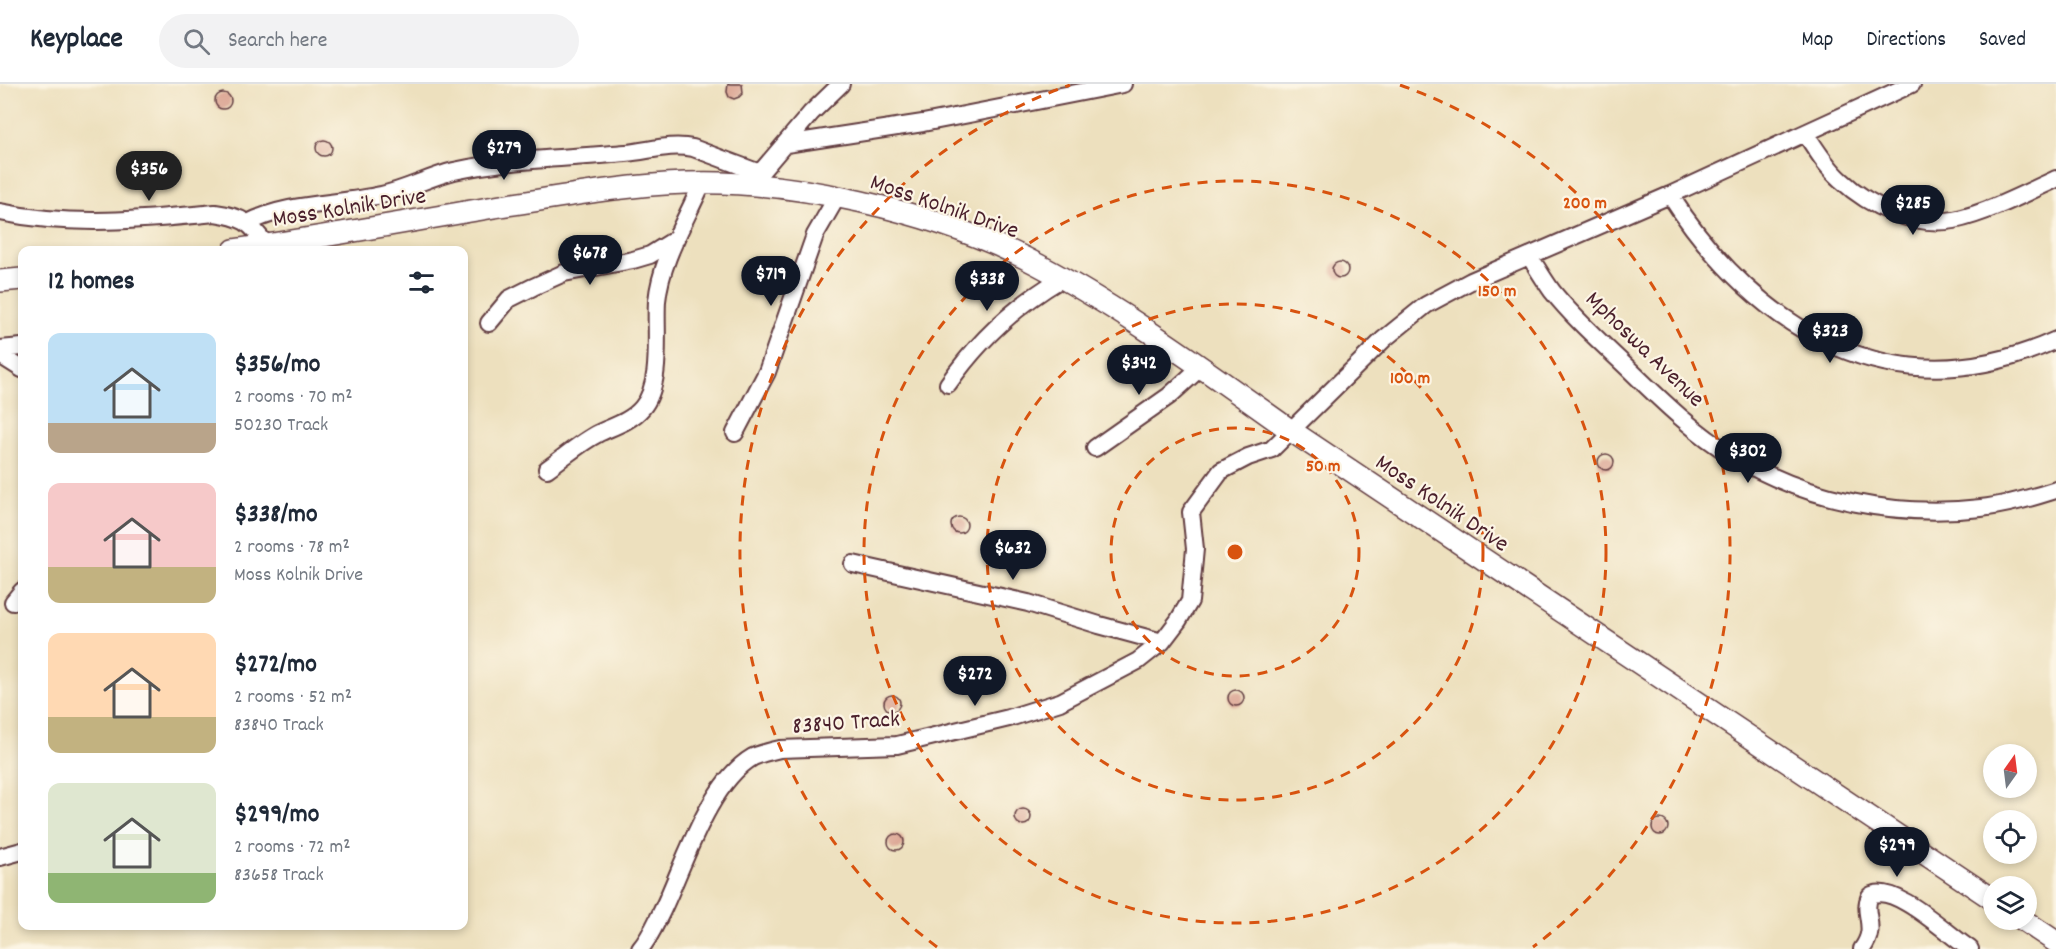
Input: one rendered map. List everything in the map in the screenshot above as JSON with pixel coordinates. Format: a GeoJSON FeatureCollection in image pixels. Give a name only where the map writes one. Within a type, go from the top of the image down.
{"type":"FeatureCollection","features":[{"type":"Feature","properties":{"kind":"main road","name":"Moss Kolnik Drive"},"geometry":{"type":"LineString","coordinates":[[261,246],[590,192],[755,179],[885,208],[985,240],[1026,259],[1104,304],[1201,367],[1290,430],[1983,893]]}},
{"type":"Feature","properties":{"kind":"main road"},"geometry":{"type":"LineString","coordinates":[[0,281],[18,279]]}},
{"type":"Feature","properties":{"kind":"main road"},"geometry":{"type":"LineString","coordinates":[[2037,929],[2056,942]]}},
{"type":"Feature","properties":{"kind":"street"},"geometry":{"type":"LineString","coordinates":[[248,223],[260,217],[315,204],[380,196],[465,169],[534,160],[628,153],[669,146],[693,148],[755,179],[812,113],[841,84]]}},
{"type":"Feature","properties":{"kind":"street"},"geometry":{"type":"LineString","coordinates":[[786,144],[923,123],[1123,84]]}},
{"type":"Feature","properties":{"kind":"street","name":"83840 Track"},"geometry":{"type":"LineString","coordinates":[[640,949],[670,895],[713,800],[738,769],[754,757],[765,752],[796,748],[897,745],[1018,715],[1060,702],[1138,661],[1162,642],[1179,621],[1190,601],[1195,549],[1191,512],[1221,471],[1272,448],[1384,339],[1426,305],[1471,281],[1670,195],[1912,84]]}},
{"type":"Feature","properties":{"kind":"street"},"geometry":{"type":"LineString","coordinates":[[1805,133],[1840,180],[1887,210],[1922,220],[1954,220],[1998,205],[2056,179]]}},
{"type":"Feature","properties":{"kind":"street"},"geometry":{"type":"LineString","coordinates":[[547,469],[598,433],[615,427],[631,417],[649,399],[653,383],[657,301],[661,276],[702,183]]}},
{"type":"Feature","properties":{"kind":"street"},"geometry":{"type":"LineString","coordinates":[[1670,195],[1690,225],[1708,246],[1767,306],[1826,344],[1889,364],[1933,368],[1966,366],[2008,358],[2056,340]]}},
{"type":"Feature","properties":{"kind":"street"},"geometry":{"type":"LineString","coordinates":[[735,433],[767,372],[815,235],[837,197]]}},
{"type":"Feature","properties":{"kind":"street"},"geometry":{"type":"LineString","coordinates":[[0,212],[21,216],[107,222],[215,213],[231,215],[248,223],[266,245]]}},
{"type":"Feature","properties":{"kind":"street"},"geometry":{"type":"LineString","coordinates":[[489,323],[508,299],[526,289],[564,273],[650,255],[676,239]]}},
{"type":"Feature","properties":{"kind":"street","name":"Mphoswa Avenue"},"geometry":{"type":"LineString","coordinates":[[1530,257],[1553,291],[1674,412],[1731,455],[1793,486],[1828,497],[1886,508],[1938,510],[1981,508],[2016,502],[2056,490]]}},
{"type":"Feature","properties":{"kind":"street"},"geometry":{"type":"LineString","coordinates":[[948,384],[986,336],[1031,298],[1061,279]]}},
{"type":"Feature","properties":{"kind":"street"},"geometry":{"type":"LineString","coordinates":[[0,349],[18,347]]}},
{"type":"Feature","properties":{"kind":"street"},"geometry":{"type":"LineString","coordinates":[[0,355],[18,366]]}},
{"type":"Feature","properties":{"kind":"street"},"geometry":{"type":"LineString","coordinates":[[1095,448],[1169,396],[1201,367]]}},
{"type":"Feature","properties":{"kind":"street"},"geometry":{"type":"LineString","coordinates":[[853,564],[1028,603],[1162,642]]}},
{"type":"Feature","properties":{"kind":"street"},"geometry":{"type":"LineString","coordinates":[[0,857],[18,852]]}},
{"type":"Feature","properties":{"kind":"street"},"geometry":{"type":"LineString","coordinates":[[1862,949],[1870,936],[1871,928],[1868,901],[1870,896],[1882,892],[1901,899],[1970,949]]}},
{"type":"Feature","properties":{"kind":"building"},"geometry":{"type":"Polygon","coordinates":[[[728,84],[742,84],[743,93],[734,99],[729,97],[728,84]]]}},
{"type":"Feature","properties":{"kind":"building"},"geometry":{"type":"Polygon","coordinates":[[[220,93],[226,93],[231,101],[229,107],[220,109],[215,104],[215,98],[220,93]]]}},
{"type":"Feature","properties":{"kind":"building"},"geometry":{"type":"Polygon","coordinates":[[[321,140],[327,140],[332,148],[330,154],[321,156],[316,151],[316,145],[321,140]]]}},
{"type":"Feature","properties":{"kind":"building"},"geometry":{"type":"Polygon","coordinates":[[[1337,262],[1343,262],[1348,270],[1346,276],[1337,278],[1332,273],[1332,267],[1337,262]]]}},
{"type":"Feature","properties":{"kind":"building"},"geometry":{"type":"Polygon","coordinates":[[[1603,454],[1609,454],[1614,462],[1612,468],[1603,470],[1598,465],[1598,459],[1603,454]]]}},
{"type":"Feature","properties":{"kind":"building"},"geometry":{"type":"Polygon","coordinates":[[[956,517],[962,517],[967,525],[965,531],[956,533],[951,528],[951,522],[956,517]]]}},
{"type":"Feature","properties":{"kind":"building"},"geometry":{"type":"Polygon","coordinates":[[[1233,690],[1239,690],[1244,698],[1242,704],[1233,706],[1228,701],[1228,695],[1233,690]]]}},
{"type":"Feature","properties":{"kind":"building"},"geometry":{"type":"Polygon","coordinates":[[[889,695],[895,695],[900,703],[898,709],[889,711],[884,706],[884,700],[889,695]]]}},
{"type":"Feature","properties":{"kind":"building"},"geometry":{"type":"Polygon","coordinates":[[[1020,809],[1026,809],[1031,817],[1029,823],[1020,825],[1015,820],[1015,814],[1020,809]]]}},
{"type":"Feature","properties":{"kind":"building"},"geometry":{"type":"Polygon","coordinates":[[[1657,819],[1663,819],[1668,827],[1666,833],[1657,835],[1652,830],[1652,824],[1657,819]]]}},
{"type":"Feature","properties":{"kind":"building"},"geometry":{"type":"Polygon","coordinates":[[[893,834],[899,834],[904,842],[902,848],[893,850],[888,845],[888,839],[893,834]]]}}]}
